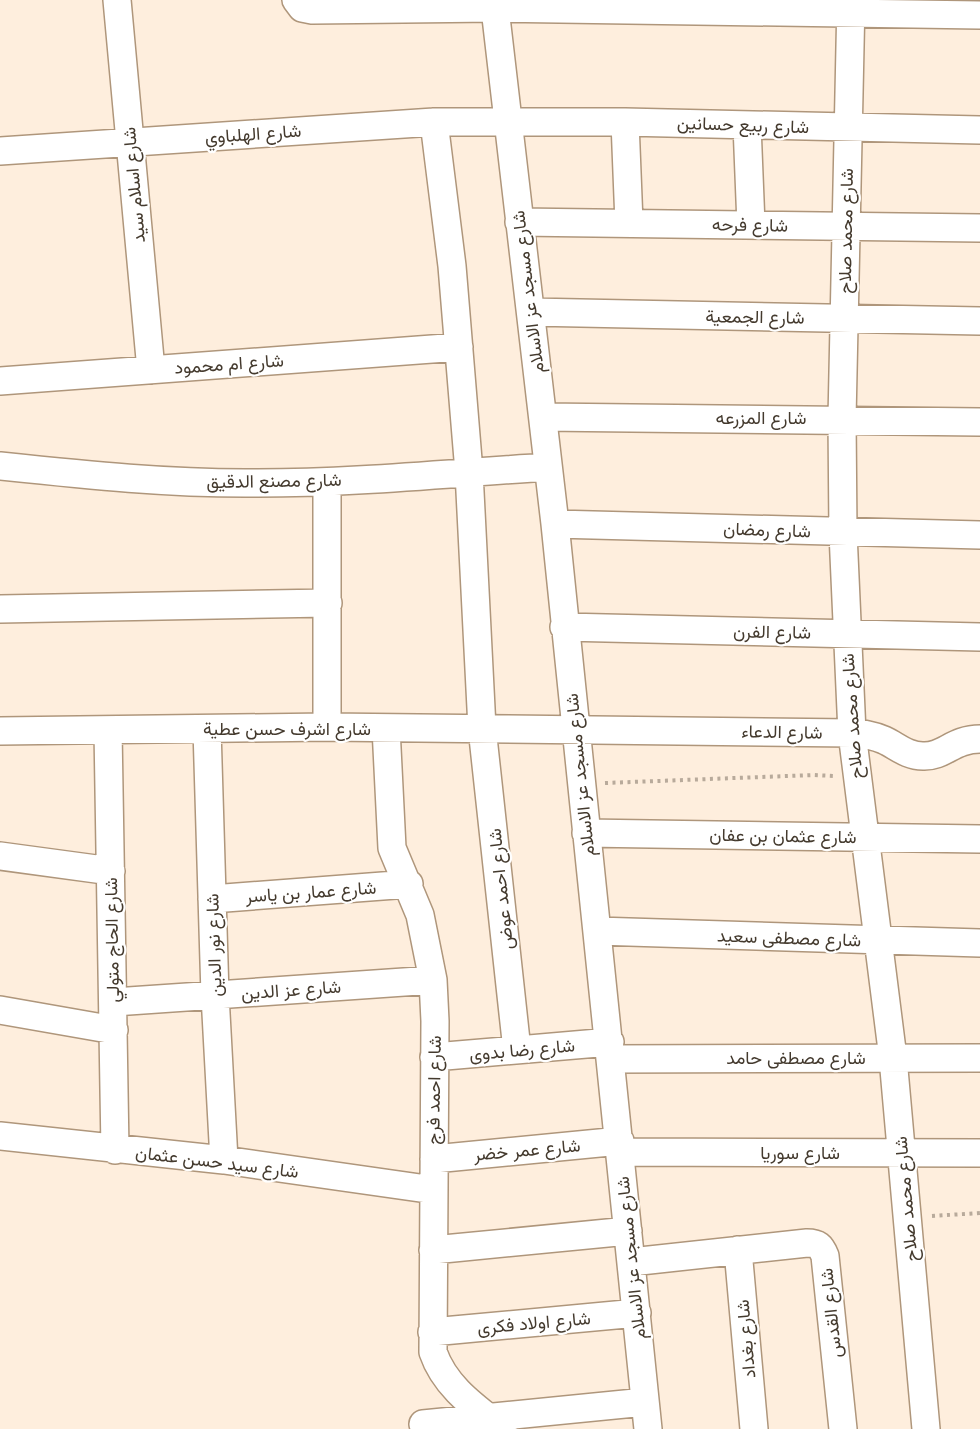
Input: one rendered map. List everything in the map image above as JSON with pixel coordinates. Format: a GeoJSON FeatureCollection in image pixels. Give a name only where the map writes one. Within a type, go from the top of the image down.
{"type":"FeatureCollection","features":[{"type":"Feature","properties":{"kind":"street","name":"شارع اسلام سيد"},"geometry":{"type":"LineString","coordinates":[[117,0],[151,370]]}},
{"type":"Feature","properties":{"kind":"street"},"geometry":{"type":"LineString","coordinates":[[296,0],[302,8],[312,10],[495,4],[851,6],[980,15]]}},
{"type":"Feature","properties":{"kind":"street","name":"شارع مسجد عز الاسلام"},"geometry":{"type":"LineString","coordinates":[[495,4],[555,524],[574,729],[611,1051],[648,1429]]}},
{"type":"Feature","properties":{"kind":"street","name":"شارع محمد صلاح"},"geometry":{"type":"LineString","coordinates":[[851,6],[842,419],[846,634],[852,733],[863,837],[879,941],[893,1058],[926,1429]]}},
{"type":"Feature","properties":{"kind":"street","name":"شارع الهلباوي"},"geometry":{"type":"LineString","coordinates":[[0,151],[434,122],[507,122]]}},
{"type":"Feature","properties":{"kind":"street","name":"شارع احمد عوض"},"geometry":{"type":"LineString","coordinates":[[434,122],[459,347],[470,472],[482,728],[517,1050]]}},
{"type":"Feature","properties":{"kind":"street","name":"شارع ربيع حسانين"},"geometry":{"type":"LineString","coordinates":[[507,122],[625,122],[980,130]]}},
{"type":"Feature","properties":{"kind":"street"},"geometry":{"type":"LineString","coordinates":[[625,122],[630,223]]}},
{"type":"Feature","properties":{"kind":"street"},"geometry":{"type":"LineString","coordinates":[[747,125],[752,225]]}},
{"type":"Feature","properties":{"kind":"street","name":"شارع فرحه"},"geometry":{"type":"LineString","coordinates":[[519,222],[980,228]]}},
{"type":"Feature","properties":{"kind":"street","name":"شارع الجمعية"},"geometry":{"type":"LineString","coordinates":[[531,312],[980,321]]}},
{"type":"Feature","properties":{"kind":"street","name":"شارع ام محمود"},"geometry":{"type":"LineString","coordinates":[[0,381],[459,347]]}},
{"type":"Feature","properties":{"kind":"street","name":"شارع المزرعه"},"geometry":{"type":"LineString","coordinates":[[543,417],[980,422]]}},
{"type":"Feature","properties":{"kind":"street","name":"شارع مصنع الدقيق"},"geometry":{"type":"LineString","coordinates":[[0,466],[188,482],[327,482],[548,467]]}},
{"type":"Feature","properties":{"kind":"street"},"geometry":{"type":"LineString","coordinates":[[327,482],[327,727]]}},
{"type":"Feature","properties":{"kind":"street","name":"شارع رمضان"},"geometry":{"type":"LineString","coordinates":[[555,524],[980,535]]}},
{"type":"Feature","properties":{"kind":"street"},"geometry":{"type":"LineString","coordinates":[[0,609],[327,603]]}},
{"type":"Feature","properties":{"kind":"street","name":"شارع الفرن"},"geometry":{"type":"LineString","coordinates":[[564,627],[980,637]]}},
{"type":"Feature","properties":{"kind":"street","name":"شارع اشرف حسن عطية"},"geometry":{"type":"LineString","coordinates":[[0,731],[327,727],[574,729]]}},
{"type":"Feature","properties":{"kind":"street","name":"شارع احمد فرج"},"geometry":{"type":"LineString","coordinates":[[386,728],[392,848],[409,884],[420,915],[433,980],[433,1352],[439,1370],[450,1385],[496,1423]]}},
{"type":"Feature","properties":{"kind":"street","name":"شارع نور الدين"},"geometry":{"type":"LineString","coordinates":[[207,729],[215,995],[224,1160]]}},
{"type":"Feature","properties":{"kind":"street","name":"شارع الدعاء"},"geometry":{"type":"LineString","coordinates":[[574,729],[868,734],[912,755],[924,756],[937,754],[957,742],[980,739]]}},
{"type":"Feature","properties":{"kind":"street","name":"شارع الحاج متولي"},"geometry":{"type":"LineString","coordinates":[[108,730],[115,1150]]}},
{"type":"Feature","properties":{"kind":"street","name":"شارع عثمان بن عفان"},"geometry":{"type":"LineString","coordinates":[[586,833],[980,839]]}},
{"type":"Feature","properties":{"kind":"street"},"geometry":{"type":"LineString","coordinates":[[0,856],[111,871]]}},
{"type":"Feature","properties":{"kind":"street","name":"شارع عمار بن ياسر"},"geometry":{"type":"LineString","coordinates":[[212,899],[409,884]]}},
{"type":"Feature","properties":{"kind":"street","name":"شارع مصطفى سعيد"},"geometry":{"type":"LineString","coordinates":[[597,931],[980,943]]}},
{"type":"Feature","properties":{"kind":"street","name":"شارع عز الدين"},"geometry":{"type":"LineString","coordinates":[[114,1002],[433,980]]}},
{"type":"Feature","properties":{"kind":"street"},"geometry":{"type":"LineString","coordinates":[[0,1010],[114,1030]]}},
{"type":"Feature","properties":{"kind":"street","name":"شارع رضا بدوى"},"geometry":{"type":"LineString","coordinates":[[434,1057],[517,1050],[611,1051]]}},
{"type":"Feature","properties":{"kind":"street","name":"شارع مصطفى حامد"},"geometry":{"type":"LineString","coordinates":[[611,1051],[980,1058]]}},
{"type":"Feature","properties":{"kind":"street","name":"شارع سيد حسن عثمان"},"geometry":{"type":"LineString","coordinates":[[0,1136],[224,1160],[434,1190]]}},
{"type":"Feature","properties":{"kind":"street","name":"شارع سوريا"},"geometry":{"type":"LineString","coordinates":[[620,1147],[980,1153]]}},
{"type":"Feature","properties":{"kind":"street","name":"شارع عمر خضر"},"geometry":{"type":"LineString","coordinates":[[434,1158],[620,1147]]}},
{"type":"Feature","properties":{"kind":"street"},"geometry":{"type":"LineString","coordinates":[[433,1250],[628,1231]]}},
{"type":"Feature","properties":{"kind":"street","name":"شارع القدس"},"geometry":{"type":"LineString","coordinates":[[738,1250],[807,1243],[816,1243],[822,1247],[825,1256],[843,1429]]}},
{"type":"Feature","properties":{"kind":"street"},"geometry":{"type":"LineString","coordinates":[[632,1262],[738,1250]]}},
{"type":"Feature","properties":{"kind":"street","name":"شارع بغداد"},"geometry":{"type":"LineString","coordinates":[[738,1250],[754,1429]]}},
{"type":"Feature","properties":{"kind":"street","name":"شارع اولاد فكرى"},"geometry":{"type":"LineString","coordinates":[[432,1332],[637,1313]]}},
{"type":"Feature","properties":{"kind":"street"},"geometry":{"type":"LineString","coordinates":[[423,1424],[496,1423],[645,1402]]}},
{"type":"Feature","properties":{"kind":"path"},"geometry":{"type":"LineString","coordinates":[[581,784],[814,775],[857,778]]}},
{"type":"Feature","properties":{"kind":"path"},"geometry":{"type":"LineString","coordinates":[[908,1218],[980,1213]]}}]}
